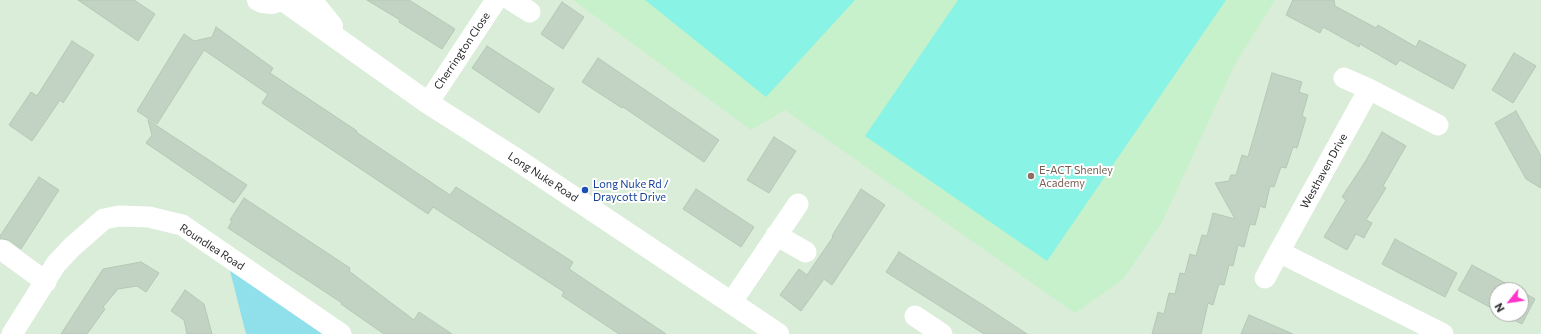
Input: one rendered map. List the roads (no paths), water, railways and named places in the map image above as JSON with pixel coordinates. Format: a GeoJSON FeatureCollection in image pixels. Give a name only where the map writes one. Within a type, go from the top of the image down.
{"type":"FeatureCollection","features":[{"type":"Feature","properties":{"kind":"street","name":"Long Nuke Road"},"geometry":{"type":"LineString","coordinates":[[258,0],[272,3],[282,0],[428,102],[523,163],[778,334]]}},
{"type":"Feature","properties":{"kind":"street","name":"Long Nuke Road"},"geometry":{"type":"LineString","coordinates":[[311,0],[347,46]]}},
{"type":"Feature","properties":{"kind":"street","name":"Cherrington Close"},"geometry":{"type":"LineString","coordinates":[[428,102],[496,0]]}},
{"type":"Feature","properties":{"kind":"street"},"geometry":{"type":"LineString","coordinates":[[510,0],[530,12]]}},
{"type":"Feature","properties":{"kind":"street"},"geometry":{"type":"LineString","coordinates":[[1344,78],[1369,89],[1438,125]]}},
{"type":"Feature","properties":{"kind":"street","name":"Westhaven Drive"},"geometry":{"type":"LineString","coordinates":[[1265,278],[1369,89]]}},
{"type":"Feature","properties":{"kind":"street"},"geometry":{"type":"LineString","coordinates":[[730,303],[798,204]]}},
{"type":"Feature","properties":{"kind":"street","name":"Roundlea Road"},"geometry":{"type":"LineString","coordinates":[[12,334],[56,264],[104,219],[119,216],[149,217],[182,225],[341,334]]}},
{"type":"Feature","properties":{"kind":"street"},"geometry":{"type":"LineString","coordinates":[[776,235],[806,252]]}},
{"type":"Feature","properties":{"kind":"street"},"geometry":{"type":"LineString","coordinates":[[2,250],[46,282]]}},
{"type":"Feature","properties":{"kind":"street"},"geometry":{"type":"LineString","coordinates":[[1279,252],[1443,334]]}},
{"type":"Feature","properties":{"kind":"street"},"geometry":{"type":"LineString","coordinates":[[915,316],[942,334]]}},
{"type":"Feature","properties":{"kind":"place","name":"E-ACT Shenley Academy"},"geometry":{"type":"Point","coordinates":[1031,176]}},
{"type":"Feature","properties":{"kind":"place","name":"Long Nuke Rd / Draycott Drive"},"geometry":{"type":"Point","coordinates":[585,190]}}]}
